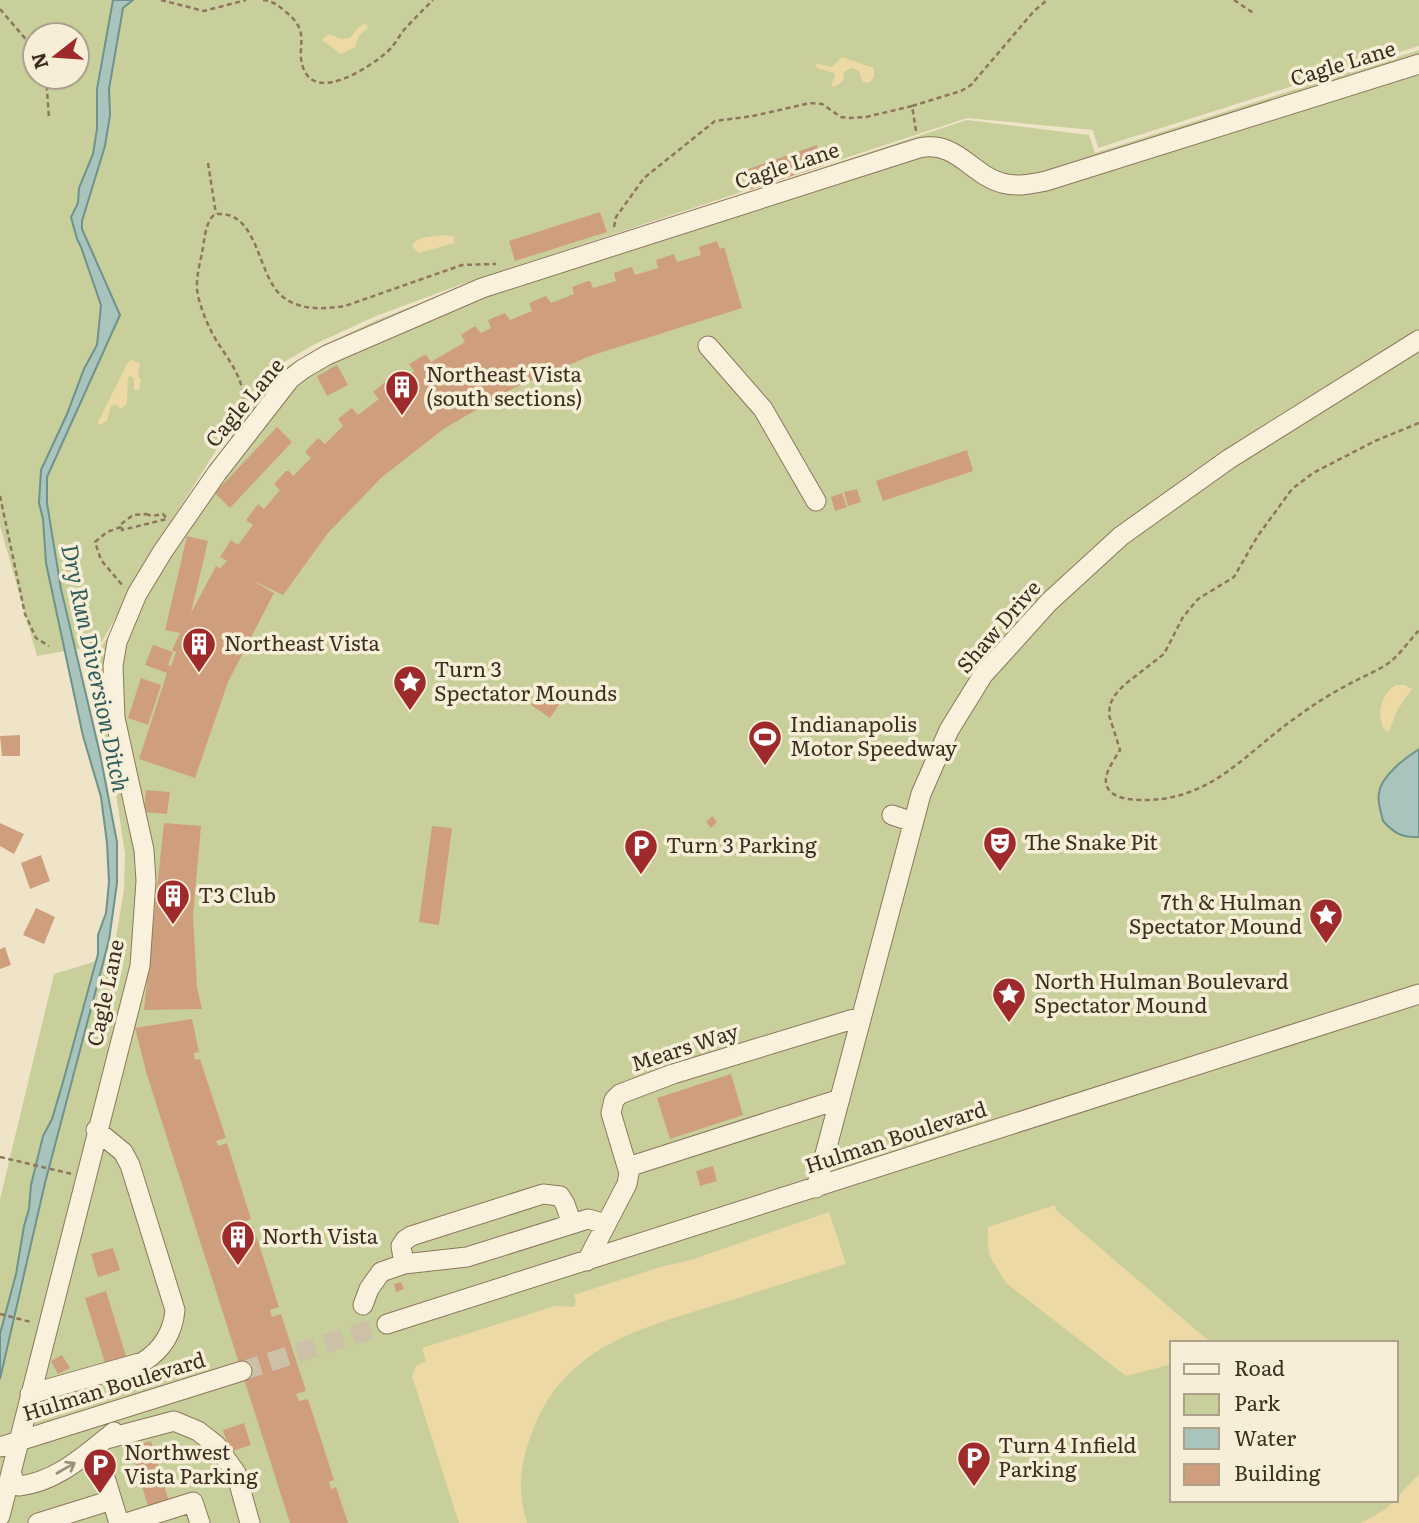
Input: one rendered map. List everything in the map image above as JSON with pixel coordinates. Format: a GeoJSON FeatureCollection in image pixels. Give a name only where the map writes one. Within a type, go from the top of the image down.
{"type":"FeatureCollection","features":[{"type":"Feature","properties":{"kind":"street","name":"Cagle Lane"},"geometry":{"type":"LineString","coordinates":[[0,1516],[11,1472],[8,1444],[30,1394],[139,968],[146,881],[144,850],[115,718],[113,666],[117,642],[137,594],[163,551],[217,473],[280,390],[303,369],[327,355],[482,288],[929,145],[957,154],[985,175],[1000,182],[1024,186],[1419,64]]}},
{"type":"Feature","properties":{"kind":"street","name":"Shaw Drive"},"geometry":{"type":"LineString","coordinates":[[816,1188],[913,822],[930,772],[949,730],[983,676],[1049,602],[1121,536],[1229,459],[1419,340]]}},
{"type":"Feature","properties":{"kind":"street"},"geometry":{"type":"LineString","coordinates":[[708,346],[763,409],[816,501]]}},
{"type":"Feature","properties":{"kind":"street"},"geometry":{"type":"LineString","coordinates":[[892,815],[913,822]]}},
{"type":"Feature","properties":{"kind":"street","name":"Hulman Boulevard"},"geometry":{"type":"LineString","coordinates":[[387,1324],[1419,994]]}},
{"type":"Feature","properties":{"kind":"street","name":"Mears Way"},"geometry":{"type":"LineString","coordinates":[[628,1167],[611,1113],[614,1100],[620,1094],[860,1017]]}},
{"type":"Feature","properties":{"kind":"street"},"geometry":{"type":"LineString","coordinates":[[587,1261],[627,1184],[628,1167],[839,1099]]}},
{"type":"Feature","properties":{"kind":"street"},"geometry":{"type":"LineString","coordinates":[[30,1394],[143,1362],[154,1355],[167,1339],[174,1321],[175,1310],[131,1165],[123,1152],[96,1130]]}},
{"type":"Feature","properties":{"kind":"street"},"geometry":{"type":"LineString","coordinates":[[404,1264],[401,1247],[411,1236],[543,1194],[560,1196],[572,1224]]}},
{"type":"Feature","properties":{"kind":"street"},"geometry":{"type":"LineString","coordinates":[[363,1306],[369,1289],[381,1272],[404,1264],[467,1257],[588,1219],[606,1224]]}},
{"type":"Feature","properties":{"kind":"street","name":"Hulman Boulevard"},"geometry":{"type":"LineString","coordinates":[[8,1444],[242,1371]]}},
{"type":"Feature","properties":{"kind":"street"},"geometry":{"type":"LineString","coordinates":[[11,1472],[19,1486],[30,1485],[61,1472],[167,1394]]}},
{"type":"Feature","properties":{"kind":"street"},"geometry":{"type":"LineString","coordinates":[[101,1443],[174,1421],[198,1431],[216,1445],[236,1473],[250,1523]]}},
{"type":"Feature","properties":{"kind":"street"},"geometry":{"type":"LineString","coordinates":[[101,1443],[119,1523]]}},
{"type":"Feature","properties":{"kind":"street"},"geometry":{"type":"LineString","coordinates":[[38,1523],[112,1500]]}},
{"type":"Feature","properties":{"kind":"street"},"geometry":{"type":"LineString","coordinates":[[126,1523],[193,1502],[200,1523]]}},
{"type":"Feature","properties":{"kind":"path"},"geometry":{"type":"LineString","coordinates":[[161,0],[204,11],[246,0]]}},
{"type":"Feature","properties":{"kind":"path"},"geometry":{"type":"LineString","coordinates":[[263,0],[279,5],[295,19],[300,26],[302,64],[306,74],[316,82],[330,84],[378,60],[433,0]]}},
{"type":"Feature","properties":{"kind":"path"},"geometry":{"type":"LineString","coordinates":[[613,230],[616,217],[644,177],[715,121],[753,116],[810,103],[822,104],[841,117],[866,117],[961,91],[971,85],[1034,11],[1047,0]]}},
{"type":"Feature","properties":{"kind":"path"},"geometry":{"type":"LineString","coordinates":[[1234,0],[1255,14]]}},
{"type":"Feature","properties":{"kind":"path"},"geometry":{"type":"LineString","coordinates":[[0,9],[21,34]]}},
{"type":"Feature","properties":{"kind":"path"},"geometry":{"type":"LineString","coordinates":[[47,91],[49,118]]}},
{"type":"Feature","properties":{"kind":"path"},"geometry":{"type":"LineString","coordinates":[[912,106],[919,148]]}},
{"type":"Feature","properties":{"kind":"path"},"geometry":{"type":"LineString","coordinates":[[208,163],[216,214]]}},
{"type":"Feature","properties":{"kind":"path"},"geometry":{"type":"LineString","coordinates":[[232,425],[242,409],[244,394],[236,369],[205,318],[197,293],[205,235],[212,217],[216,214],[228,215],[237,220],[256,243],[274,287],[281,296],[307,308],[345,306],[462,265],[497,264]]}},
{"type":"Feature","properties":{"kind":"path"},"geometry":{"type":"LineString","coordinates":[[1419,423],[1375,441],[1313,473],[1292,489],[1257,537],[1234,577],[1198,599],[1183,617],[1164,654],[1115,695],[1110,704],[1109,715],[1120,750],[1107,771],[1105,780],[1108,789],[1113,794],[1133,800],[1160,800],[1189,793],[1214,782],[1297,716],[1390,662],[1419,630]]}},
{"type":"Feature","properties":{"kind":"path"},"geometry":{"type":"LineString","coordinates":[[0,496],[25,614],[36,638],[49,646]]}},
{"type":"Feature","properties":{"kind":"path"},"geometry":{"type":"LineString","coordinates":[[121,527],[122,530],[167,519],[163,513],[133,515],[121,524],[121,527],[107,532],[95,542],[97,554],[123,585],[123,593]]}},
{"type":"Feature","properties":{"kind":"path"},"geometry":{"type":"LineString","coordinates":[[90,643],[108,632]]}},
{"type":"Feature","properties":{"kind":"path"},"geometry":{"type":"LineString","coordinates":[[0,1157],[69,1173]]}},
{"type":"Feature","properties":{"kind":"path"},"geometry":{"type":"LineString","coordinates":[[0,1314],[31,1322]]}},
{"type":"Feature","properties":{"kind":"green space"},"geometry":{"type":"Polygon","coordinates":[[[0,0],[1419,0],[1419,46],[1098,148],[1093,130],[967,118],[465,283],[376,316],[315,344],[265,373],[167,528],[100,645],[37,656],[0,526],[0,0]]]}},
{"type":"Feature","properties":{"kind":"green space","name":"Indianapolis Motor Speedway"},"geometry":{"type":"Polygon","coordinates":[[[1419,50],[1419,1523],[0,1523],[0,1199],[54,974],[113,956],[124,889],[125,854],[116,794],[96,698],[95,657],[268,378],[318,348],[377,320],[466,285],[967,120],[1089,135],[1095,153],[1419,50]]]}},
{"type":"Feature","properties":{"kind":"sand"},"geometry":{"type":"Polygon","coordinates":[[[366,23],[368,28],[359,36],[355,47],[341,54],[322,40],[329,34],[341,39],[350,38],[366,23]]]}},
{"type":"Feature","properties":{"kind":"sand"},"geometry":{"type":"Polygon","coordinates":[[[842,57],[874,68],[874,77],[870,82],[863,83],[859,71],[851,68],[844,72],[843,81],[834,87],[831,85],[834,73],[817,68],[815,63],[832,67],[842,57]]]}},
{"type":"Feature","properties":{"kind":"sand"},"geometry":{"type":"Polygon","coordinates":[[[446,235],[454,237],[454,243],[419,253],[412,246],[422,238],[446,235]]]}},
{"type":"Feature","properties":{"kind":"sand"},"geometry":{"type":"Polygon","coordinates":[[[131,360],[140,363],[139,390],[134,390],[134,379],[128,377],[127,404],[121,409],[116,404],[111,406],[107,421],[99,425],[98,422],[131,360]]]}},
{"type":"Feature","properties":{"kind":"sand"},"geometry":{"type":"Polygon","coordinates":[[[1397,685],[1412,689],[1398,709],[1388,733],[1381,721],[1381,707],[1386,694],[1397,685]]]}},
{"type":"Feature","properties":{"kind":"sand"},"geometry":{"type":"Polygon","coordinates":[[[1055,1205],[1056,1210],[1209,1341],[1170,1341],[1170,1365],[1126,1376],[1006,1283],[990,1257],[988,1227],[1055,1205]]]}},
{"type":"Feature","properties":{"kind":"sand"},"geometry":{"type":"Polygon","coordinates":[[[829,1212],[846,1264],[636,1331],[588,1357],[567,1375],[550,1398],[530,1437],[523,1461],[521,1485],[527,1523],[459,1523],[412,1376],[416,1366],[426,1361],[422,1348],[555,1306],[574,1307],[574,1295],[660,1267],[691,1260],[829,1212]]]}},
{"type":"Feature","properties":{"kind":"sand"},"geometry":{"type":"Polygon","coordinates":[[[1419,1474],[1419,1523],[1361,1523],[1386,1509],[1393,1502],[1398,1502],[1398,1496],[1419,1474]]]}},
{"type":"Feature","properties":{"kind":"water"},"geometry":{"type":"Polygon","coordinates":[[[113,0],[133,0],[123,8],[109,89],[110,115],[105,146],[82,221],[82,229],[120,315],[47,477],[47,503],[61,589],[100,754],[117,842],[117,883],[109,940],[45,1183],[0,1379],[0,1334],[16,1274],[31,1185],[43,1136],[52,1119],[98,954],[98,935],[106,913],[109,882],[101,797],[83,736],[46,563],[43,519],[39,503],[41,470],[97,345],[101,305],[71,217],[93,154],[97,129],[97,89],[113,0]]]}},
{"type":"Feature","properties":{"kind":"water"},"geometry":{"type":"Polygon","coordinates":[[[1419,749],[1419,837],[1408,837],[1395,832],[1383,821],[1379,796],[1389,774],[1419,749]]]}},
{"type":"Feature","properties":{"kind":"building"},"geometry":{"type":"Polygon","coordinates":[[[817,145],[823,166],[749,190],[743,171],[817,145]]]}},
{"type":"Feature","properties":{"kind":"building"},"geometry":{"type":"Polygon","coordinates":[[[600,212],[607,232],[515,261],[509,241],[600,212]]]}},
{"type":"Feature","properties":{"kind":"building","name":"Northeast Vista (south sections)"},"geometry":{"type":"Polygon","coordinates":[[[717,241],[720,249],[724,247],[742,308],[590,356],[514,388],[445,428],[382,477],[328,533],[283,595],[250,579],[274,593],[228,682],[195,778],[139,759],[167,673],[145,665],[153,645],[173,652],[168,665],[171,666],[176,652],[172,650],[180,633],[165,630],[187,536],[208,541],[191,613],[216,566],[220,568],[227,561],[220,557],[231,540],[238,545],[253,525],[246,520],[258,504],[264,509],[280,490],[274,484],[286,471],[293,476],[311,458],[305,452],[318,438],[325,444],[343,426],[338,419],[352,408],[358,415],[379,399],[373,392],[386,381],[393,387],[414,371],[409,364],[424,355],[431,362],[465,342],[461,335],[475,326],[481,333],[491,328],[488,320],[505,313],[510,320],[532,311],[529,303],[546,296],[551,303],[574,294],[572,287],[588,281],[593,288],[616,281],[614,273],[630,267],[635,275],[658,268],[656,260],[674,254],[677,262],[701,255],[699,247],[717,241]]]}},
{"type":"Feature","properties":{"kind":"building"},"geometry":{"type":"Polygon","coordinates":[[[337,365],[348,385],[327,396],[317,376],[337,365]]]}},
{"type":"Feature","properties":{"kind":"building"},"geometry":{"type":"Polygon","coordinates":[[[277,427],[292,442],[230,508],[215,493],[277,427]]]}},
{"type":"Feature","properties":{"kind":"building"},"geometry":{"type":"Polygon","coordinates":[[[967,450],[973,471],[883,501],[876,481],[967,450]]]}},
{"type":"Feature","properties":{"kind":"building"},"geometry":{"type":"Polygon","coordinates":[[[857,489],[861,502],[848,506],[844,492],[857,489]]]}},
{"type":"Feature","properties":{"kind":"building"},"geometry":{"type":"Polygon","coordinates":[[[842,493],[847,507],[835,511],[831,497],[842,493]]]}},
{"type":"Feature","properties":{"kind":"building"},"geometry":{"type":"Polygon","coordinates":[[[141,678],[161,685],[148,725],[128,718],[141,678]]]}},
{"type":"Feature","properties":{"kind":"building"},"geometry":{"type":"Polygon","coordinates":[[[544,686],[563,699],[550,718],[531,705],[544,686]]]}},
{"type":"Feature","properties":{"kind":"building"},"geometry":{"type":"Polygon","coordinates":[[[20,735],[20,756],[2,756],[0,736],[20,735]]]}},
{"type":"Feature","properties":{"kind":"building"},"geometry":{"type":"Polygon","coordinates":[[[146,790],[170,792],[167,814],[144,812],[146,790]]]}},
{"type":"Feature","properties":{"kind":"building"},"geometry":{"type":"Polygon","coordinates":[[[712,816],[717,822],[711,828],[706,822],[712,816]]]}},
{"type":"Feature","properties":{"kind":"building"},"geometry":{"type":"Polygon","coordinates":[[[0,823],[24,834],[14,854],[0,846],[0,823]]]}},
{"type":"Feature","properties":{"kind":"building","name":"T3 Club"},"geometry":{"type":"Polygon","coordinates":[[[164,823],[201,826],[193,915],[197,987],[202,1009],[144,1010],[164,823]]]}},
{"type":"Feature","properties":{"kind":"building"},"geometry":{"type":"Polygon","coordinates":[[[432,826],[452,828],[439,925],[419,922],[432,826]]]}},
{"type":"Feature","properties":{"kind":"building"},"geometry":{"type":"Polygon","coordinates":[[[41,855],[50,881],[30,889],[21,863],[41,855]]]}},
{"type":"Feature","properties":{"kind":"building"},"geometry":{"type":"Polygon","coordinates":[[[36,908],[55,917],[44,944],[23,935],[36,908]]]}},
{"type":"Feature","properties":{"kind":"building"},"geometry":{"type":"Polygon","coordinates":[[[5,947],[11,965],[0,969],[0,949],[5,947]]]}},
{"type":"Feature","properties":{"kind":"building","name":"North Vista"},"geometry":{"type":"Polygon","coordinates":[[[192,1019],[199,1052],[194,1053],[195,1060],[200,1059],[226,1138],[216,1141],[218,1146],[227,1143],[251,1219],[246,1221],[248,1227],[253,1226],[279,1307],[270,1310],[272,1317],[281,1314],[306,1391],[296,1394],[299,1401],[308,1399],[334,1480],[329,1482],[331,1489],[336,1487],[348,1523],[290,1523],[147,1075],[135,1028],[192,1019]]]}},
{"type":"Feature","properties":{"kind":"building"},"geometry":{"type":"Polygon","coordinates":[[[731,1074],[743,1115],[670,1139],[657,1098],[731,1074]]]}},
{"type":"Feature","properties":{"kind":"building"},"geometry":{"type":"Polygon","coordinates":[[[713,1166],[717,1181],[700,1186],[696,1171],[713,1166]]]}},
{"type":"Feature","properties":{"kind":"building"},"geometry":{"type":"Polygon","coordinates":[[[113,1248],[120,1270],[98,1277],[91,1254],[113,1248]]]}},
{"type":"Feature","properties":{"kind":"building"},"geometry":{"type":"Polygon","coordinates":[[[401,1282],[404,1289],[396,1292],[394,1284],[401,1282]]]}},
{"type":"Feature","properties":{"kind":"building"},"geometry":{"type":"Polygon","coordinates":[[[106,1291],[126,1356],[105,1363],[85,1298],[106,1291]]]}},
{"type":"Feature","properties":{"kind":"building"},"geometry":{"type":"Polygon","coordinates":[[[62,1355],[70,1368],[58,1374],[51,1361],[62,1355]]]}},
{"type":"Feature","properties":{"kind":"building"},"geometry":{"type":"Polygon","coordinates":[[[244,1423],[251,1445],[230,1452],[223,1430],[244,1423]]]}},
{"type":"Feature","properties":{"kind":"building"},"geometry":{"type":"Polygon","coordinates":[[[151,1441],[169,1502],[149,1509],[130,1447],[151,1441]]]}},
{"type":"Feature","properties":{"kind":"tunnel"},"geometry":{"type":"LineString","coordinates":[[242,1371],[387,1324]]}},
{"type":"Feature","properties":{"kind":"place","name":"Northeast Vista (south sections)"},"geometry":{"type":"Point","coordinates":[402,417]}},
{"type":"Feature","properties":{"kind":"place","name":"Northeast Vista"},"geometry":{"type":"Point","coordinates":[199,674]}},
{"type":"Feature","properties":{"kind":"place","name":"Turn 3 Spectator Mounds"},"geometry":{"type":"Point","coordinates":[410,712]}},
{"type":"Feature","properties":{"kind":"place","name":"Indianapolis Motor Speedway"},"geometry":{"type":"Point","coordinates":[765,767]}},
{"type":"Feature","properties":{"kind":"place","name":"The Snake Pit"},"geometry":{"type":"Point","coordinates":[1000,873]}},
{"type":"Feature","properties":{"kind":"place","name":"Turn 3 Parking"},"geometry":{"type":"Point","coordinates":[641,876]}},
{"type":"Feature","properties":{"kind":"place","name":"T3 Club"},"geometry":{"type":"Point","coordinates":[173,926]}},
{"type":"Feature","properties":{"kind":"place","name":"7th & Hulman Spectator Mound"},"geometry":{"type":"Point","coordinates":[1326,945]}},
{"type":"Feature","properties":{"kind":"place","name":"North Hulman Boulevard Spectator Mound"},"geometry":{"type":"Point","coordinates":[1009,1024]}},
{"type":"Feature","properties":{"kind":"place","name":"North Vista"},"geometry":{"type":"Point","coordinates":[238,1267]}},
{"type":"Feature","properties":{"kind":"place","name":"Turn 4 Infield Parking"},"geometry":{"type":"Point","coordinates":[974,1488]}},
{"type":"Feature","properties":{"kind":"place","name":"Northwest Vista Parking"},"geometry":{"type":"Point","coordinates":[100,1495]}},
{"type":"Feature","properties":{"kind":"water label","name":"Dry Run Diversion Ditch"},"geometry":{"type":"Point","coordinates":[95,668]}}]}
